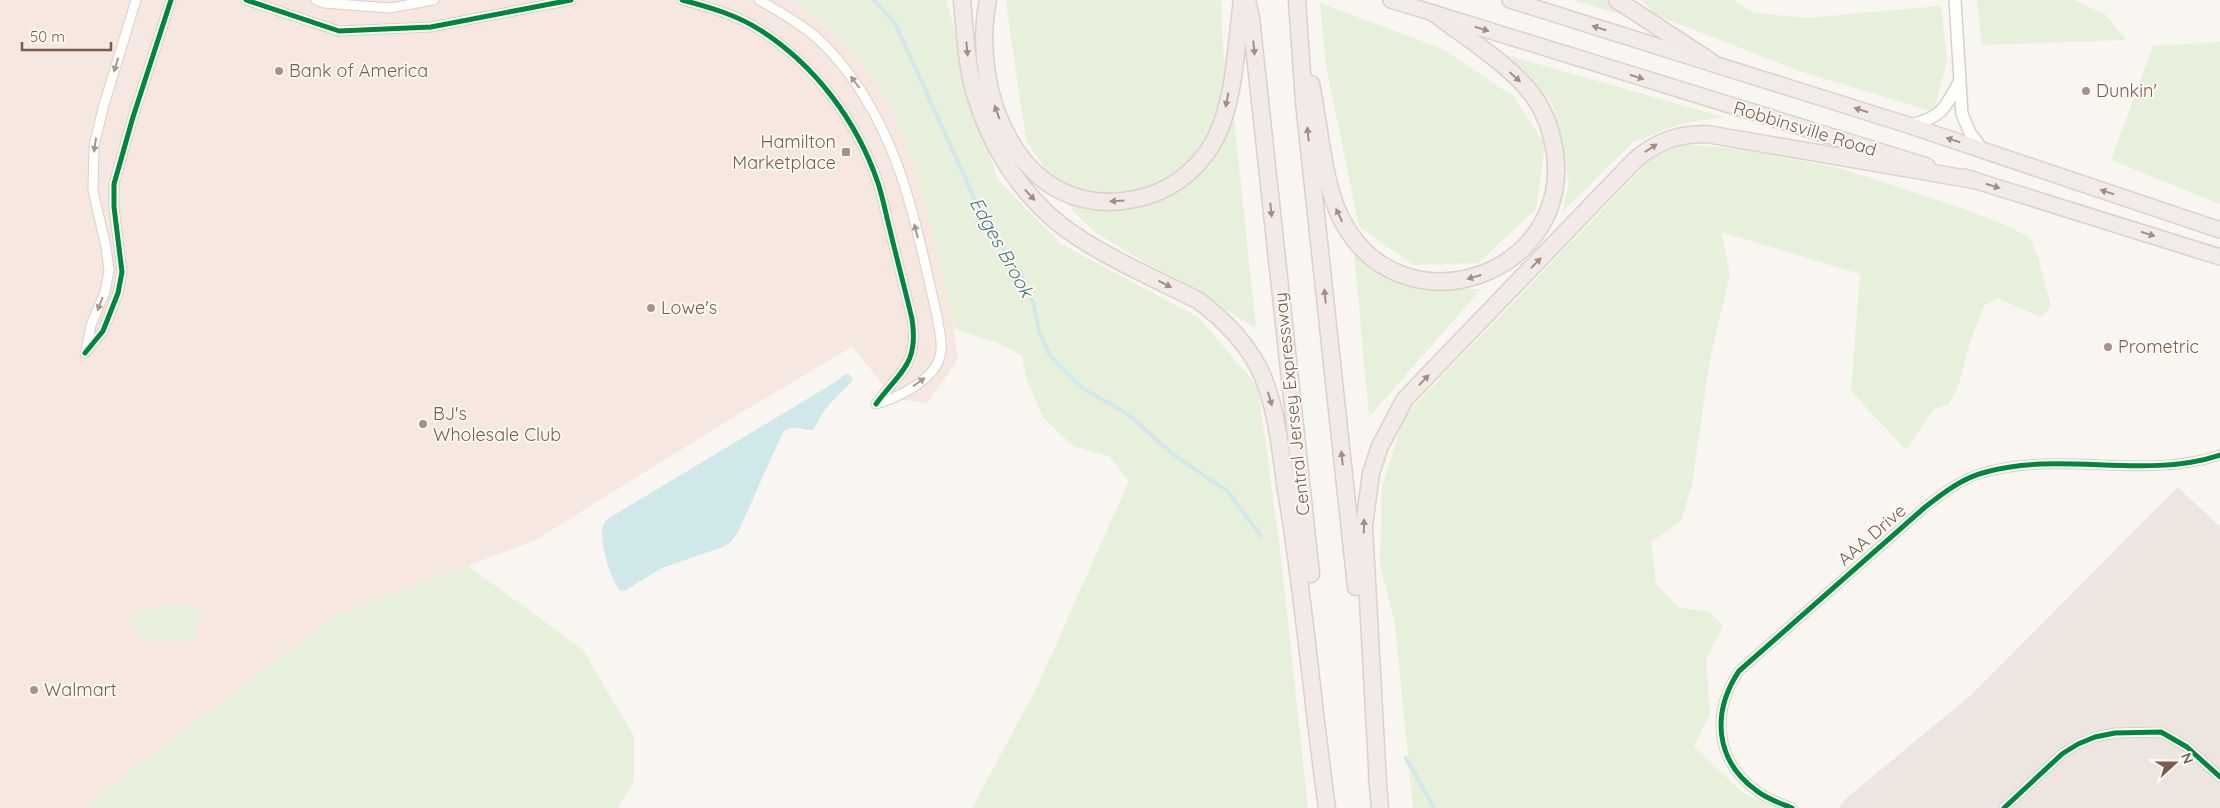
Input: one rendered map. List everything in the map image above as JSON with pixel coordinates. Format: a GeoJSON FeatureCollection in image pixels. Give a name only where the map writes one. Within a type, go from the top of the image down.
{"type":"FeatureCollection","features":[{"type":"Feature","properties":{"kind":"highway"},"geometry":{"type":"LineString","coordinates":[[962,0],[969,67],[975,94],[994,144],[1024,188],[1062,226],[1087,243],[1199,301],[1216,314],[1245,345],[1258,367],[1273,410],[1300,570],[1327,808]]}},
{"type":"Feature","properties":{"kind":"highway"},"geometry":{"type":"LineString","coordinates":[[988,0],[984,40],[986,72],[997,112],[1008,139],[1031,170],[1047,182],[1078,197],[1114,202],[1142,198],[1170,186],[1194,168],[1212,144],[1224,114],[1237,46],[1242,0]]}},
{"type":"Feature","properties":{"kind":"highway","name":"Central Jersey Expressway"},"geometry":{"type":"LineString","coordinates":[[1247,0],[1251,18],[1336,808]]}},
{"type":"Feature","properties":{"kind":"highway","name":"Robbinsville Road"},"geometry":{"type":"LineString","coordinates":[[1391,0],[2220,257]]}},
{"type":"Feature","properties":{"kind":"highway","name":"Robbinsville Road"},"geometry":{"type":"LineString","coordinates":[[1510,0],[1908,125],[2220,230]]}},
{"type":"Feature","properties":{"kind":"highway"},"geometry":{"type":"LineString","coordinates":[[1617,0],[1713,63]]}},
{"type":"Feature","properties":{"kind":"highway"},"geometry":{"type":"LineString","coordinates":[[1297,2],[1331,194],[1344,224],[1355,241],[1382,264],[1412,278],[1448,282],[1481,276],[1513,258],[1526,245],[1538,230],[1550,206],[1556,178],[1556,162],[1550,130],[1544,113],[1520,80],[1435,14]]}},
{"type":"Feature","properties":{"kind":"highway"},"geometry":{"type":"LineString","coordinates":[[1297,2],[1305,112],[1380,808]]}},
{"type":"Feature","properties":{"kind":"highway"},"geometry":{"type":"LineString","coordinates":[[1378,784],[1364,526],[1371,473],[1380,446],[1405,399],[1634,160],[1646,150],[1667,139],[1689,134],[1706,134],[1974,180]]}},
{"type":"Feature","properties":{"kind":"street"},"geometry":{"type":"LineString","coordinates":[[136,0],[103,108],[94,146],[93,191],[106,247],[109,270],[105,292],[91,325],[86,353],[103,330],[118,292],[122,272],[114,206],[114,184],[130,126],[170,0]]}},
{"type":"Feature","properties":{"kind":"street"},"geometry":{"type":"LineString","coordinates":[[246,0],[339,30],[430,26],[571,0]]}},
{"type":"Feature","properties":{"kind":"street"},"geometry":{"type":"LineString","coordinates":[[316,0],[324,3],[390,8],[434,0]]}},
{"type":"Feature","properties":{"kind":"street"},"geometry":{"type":"LineString","coordinates":[[682,0],[715,8],[758,28],[789,51],[816,77],[846,114],[864,147],[879,184],[915,340],[910,359],[901,377],[890,385],[876,404],[899,397],[930,374],[940,359],[940,337],[937,316],[903,177],[888,138],[868,100],[834,55],[808,31],[758,0]]}},
{"type":"Feature","properties":{"kind":"street"},"geometry":{"type":"LineString","coordinates":[[1955,0],[1960,52],[1959,82],[1962,114],[1970,133],[1983,150]]}},
{"type":"Feature","properties":{"kind":"street"},"geometry":{"type":"LineString","coordinates":[[1908,125],[1933,118],[1950,99],[1959,82]]}},
{"type":"Feature","properties":{"kind":"street","name":"AAA Drive"},"geometry":{"type":"LineString","coordinates":[[1792,808],[1759,793],[1746,783],[1729,760],[1723,744],[1721,716],[1724,700],[1730,685],[1739,671],[1924,508],[1964,480],[1985,472],[2017,465],[2154,466],[2220,455]]}},
{"type":"Feature","properties":{"kind":"street"},"geometry":{"type":"LineString","coordinates":[[2004,808],[2062,754],[2078,744],[2095,737],[2115,733],[2161,732],[2187,747],[2220,777]]}},
{"type":"Feature","properties":{"kind":"shaded area","name":"Hamilton Marketplace"},"geometry":{"type":"Polygon","coordinates":[[[0,0],[790,0],[800,5],[849,47],[890,103],[918,175],[950,306],[958,359],[928,403],[895,399],[852,347],[737,415],[534,541],[336,615],[83,808],[0,808],[0,0]]]}},
{"type":"Feature","properties":{"kind":"shaded area"},"geometry":{"type":"Polygon","coordinates":[[[2178,487],[2220,527],[2220,808],[1839,808],[1844,800],[1971,695],[2178,487]]]}},
{"type":"Feature","properties":{"kind":"green space"},"geometry":{"type":"Polygon","coordinates":[[[790,0],[946,0],[997,179],[1061,244],[1198,317],[1258,387],[1281,558],[1308,808],[972,808],[1037,687],[1129,481],[1109,456],[1073,446],[1043,417],[1027,380],[1022,356],[998,343],[954,329],[918,175],[890,103],[849,47],[800,5],[790,0]]]}},
{"type":"Feature","properties":{"kind":"green space"},"geometry":{"type":"Polygon","coordinates":[[[1009,0],[1221,0],[1223,49],[1229,72],[1256,328],[1096,233],[1075,213],[1026,140],[1006,3],[1009,0]]]}},
{"type":"Feature","properties":{"kind":"green space"},"geometry":{"type":"Polygon","coordinates":[[[1572,0],[1608,0],[1620,14],[1572,0]]]}},
{"type":"Feature","properties":{"kind":"green space"},"geometry":{"type":"Polygon","coordinates":[[[1642,0],[1733,0],[1754,13],[1807,18],[1941,6],[1947,61],[1934,112],[1799,71],[1656,15],[1642,0]]]}},
{"type":"Feature","properties":{"kind":"green space"},"geometry":{"type":"Polygon","coordinates":[[[1977,0],[2074,0],[2105,14],[2126,40],[1982,45],[1977,0]]]}},
{"type":"Feature","properties":{"kind":"green space"},"geometry":{"type":"Polygon","coordinates":[[[1320,3],[1443,49],[1514,97],[1545,145],[1536,209],[1478,263],[1413,265],[1359,226],[1326,66],[1320,3]]]}},
{"type":"Feature","properties":{"kind":"green space"},"geometry":{"type":"Polygon","coordinates":[[[2220,42],[2220,204],[2111,160],[2153,46],[2220,42]]]}},
{"type":"Feature","properties":{"kind":"green space"},"geometry":{"type":"Polygon","coordinates":[[[1507,55],[1723,117],[1680,124],[1633,142],[1562,212],[1569,183],[1553,105],[1507,55]]]}},
{"type":"Feature","properties":{"kind":"green space"},"geometry":{"type":"Polygon","coordinates":[[[1683,145],[1735,148],[1843,169],[1962,208],[2008,226],[2029,237],[2038,257],[2051,306],[2041,317],[1997,298],[1984,306],[1970,342],[1958,387],[1948,405],[1934,409],[1906,450],[1851,391],[1860,274],[1721,232],[1730,274],[1710,358],[1692,485],[1681,521],[1651,542],[1656,584],[1679,608],[1709,611],[1723,626],[1706,660],[1710,714],[1694,746],[1742,792],[1776,808],[1413,808],[1395,623],[1380,564],[1382,487],[1404,416],[1655,155],[1683,145]]]}},
{"type":"Feature","properties":{"kind":"green space"},"geometry":{"type":"Polygon","coordinates":[[[1354,250],[1384,275],[1430,289],[1481,289],[1369,417],[1354,250]]]}},
{"type":"Feature","properties":{"kind":"green space"},"geometry":{"type":"Polygon","coordinates":[[[467,565],[583,650],[634,736],[634,781],[618,808],[83,808],[336,615],[467,565]]]}},
{"type":"Feature","properties":{"kind":"green space"},"geometry":{"type":"Polygon","coordinates":[[[172,605],[190,605],[201,612],[195,639],[144,639],[130,621],[143,610],[172,605]]]}},
{"type":"Feature","properties":{"kind":"water"},"geometry":{"type":"Polygon","coordinates":[[[849,374],[852,377],[852,381],[826,408],[813,430],[794,427],[783,432],[738,532],[731,542],[723,547],[662,568],[626,590],[620,591],[612,576],[605,555],[602,534],[606,520],[844,375],[849,374]]]}},
{"type":"Feature","properties":{"kind":"waterway","name":"Edges Brook"},"geometry":{"type":"LineString","coordinates":[[874,0],[895,23],[985,222],[1020,272],[1033,302],[1039,331],[1050,356],[1082,388],[1128,414],[1170,452],[1227,491],[1261,536]]}},
{"type":"Feature","properties":{"kind":"waterway","name":"Edges Brook"},"geometry":{"type":"LineString","coordinates":[[1406,758],[1434,808]]}},
{"type":"Feature","properties":{"kind":"cycle path"},"geometry":{"type":"LineString","coordinates":[[85,353],[103,331],[118,293],[122,272],[114,207],[114,184],[133,117],[171,0]]}},
{"type":"Feature","properties":{"kind":"cycle path"},"geometry":{"type":"LineString","coordinates":[[246,0],[339,31],[431,27],[571,0]]}},
{"type":"Feature","properties":{"kind":"cycle path"},"geometry":{"type":"LineString","coordinates":[[682,0],[742,20],[780,44],[799,60],[832,96],[846,117],[869,160],[883,201],[912,319],[913,335],[913,347],[906,366],[876,404]]}},
{"type":"Feature","properties":{"kind":"cycle path"},"geometry":{"type":"LineString","coordinates":[[1792,808],[1761,794],[1743,779],[1725,751],[1721,720],[1724,703],[1730,687],[1739,671],[1924,508],[1969,478],[1986,472],[2015,466],[2044,464],[2162,465],[2191,462],[2220,455]]}},
{"type":"Feature","properties":{"kind":"cycle path"},"geometry":{"type":"LineString","coordinates":[[2004,808],[2062,754],[2078,744],[2095,737],[2115,733],[2161,732],[2187,747],[2220,777]]}},
{"type":"Feature","properties":{"kind":"place","name":"Bank of America"},"geometry":{"type":"Point","coordinates":[279,71]}},
{"type":"Feature","properties":{"kind":"place","name":"Dunkin'"},"geometry":{"type":"Point","coordinates":[2086,91]}},
{"type":"Feature","properties":{"kind":"place","name":"Hamilton Marketplace"},"geometry":{"type":"Point","coordinates":[846,152]}},
{"type":"Feature","properties":{"kind":"place","name":"Lowe's"},"geometry":{"type":"Point","coordinates":[651,308]}},
{"type":"Feature","properties":{"kind":"place","name":"Prometric"},"geometry":{"type":"Point","coordinates":[2108,347]}},
{"type":"Feature","properties":{"kind":"place","name":"BJ's Wholesale Club"},"geometry":{"type":"Point","coordinates":[423,424]}},
{"type":"Feature","properties":{"kind":"place","name":"Walmart"},"geometry":{"type":"Point","coordinates":[34,690]}}]}
